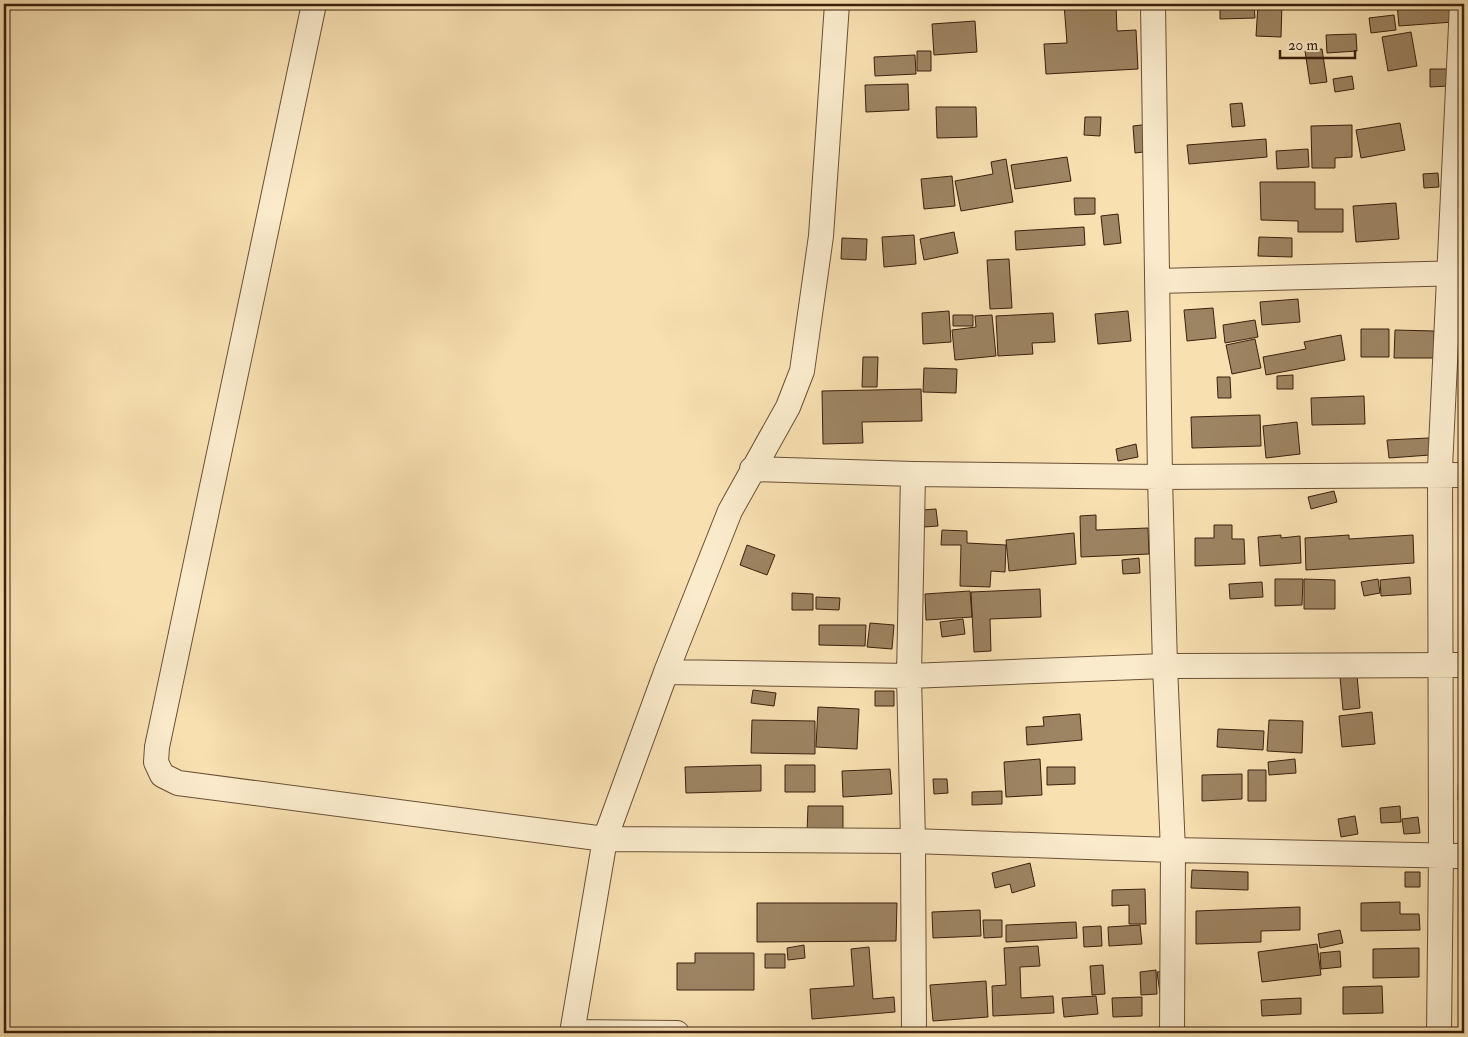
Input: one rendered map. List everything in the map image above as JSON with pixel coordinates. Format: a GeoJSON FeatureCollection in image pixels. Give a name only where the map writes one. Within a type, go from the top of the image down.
{"type":"FeatureCollection","features":[{"type":"Feature","properties":{"kind":"street"},"geometry":{"type":"LineString","coordinates":[[314,4],[156,747],[156,762],[162,775],[178,783],[605,839],[913,841],[1174,850],[1453,856]]}},
{"type":"Feature","properties":{"kind":"street"},"geometry":{"type":"LineString","coordinates":[[677,1033],[572,1032],[605,839],[666,672],[730,511],[788,407],[802,370],[821,236],[837,4]]}},
{"type":"Feature","properties":{"kind":"street"},"geometry":{"type":"LineString","coordinates":[[1153,4],[1160,477],[1165,666],[1174,850],[1172,1033]]}},
{"type":"Feature","properties":{"kind":"street"},"geometry":{"type":"LineString","coordinates":[[1439,1033],[1453,856],[1440,665],[1440,474],[1457,273],[1462,4]]}},
{"type":"Feature","properties":{"kind":"street"},"geometry":{"type":"LineString","coordinates":[[1158,281],[1457,273]]}},
{"type":"Feature","properties":{"kind":"street"},"geometry":{"type":"LineString","coordinates":[[752,469],[913,474],[1160,477],[1464,475]]}},
{"type":"Feature","properties":{"kind":"street"},"geometry":{"type":"LineString","coordinates":[[913,474],[909,676],[913,841],[914,1033]]}},
{"type":"Feature","properties":{"kind":"street"},"geometry":{"type":"LineString","coordinates":[[666,672],[909,676],[1165,666],[1464,665]]}},
{"type":"Feature","properties":{"kind":"building"},"geometry":{"type":"Polygon","coordinates":[[[1064,4],[1116,4],[1117,31],[1136,30],[1138,69],[1046,74],[1044,44],[1067,43],[1064,4]]]}},
{"type":"Feature","properties":{"kind":"building"},"geometry":{"type":"Polygon","coordinates":[[[1220,4],[1254,4],[1255,18],[1220,19],[1220,4]]]}},
{"type":"Feature","properties":{"kind":"building"},"geometry":{"type":"Polygon","coordinates":[[[1258,4],[1282,4],[1281,37],[1256,36],[1258,4]]]}},
{"type":"Feature","properties":{"kind":"building"},"geometry":{"type":"Polygon","coordinates":[[[1397,4],[1451,4],[1453,22],[1399,26],[1397,4]]]}},
{"type":"Feature","properties":{"kind":"building"},"geometry":{"type":"Polygon","coordinates":[[[1394,15],[1396,30],[1371,33],[1369,18],[1394,15]]]}},
{"type":"Feature","properties":{"kind":"building"},"geometry":{"type":"Polygon","coordinates":[[[975,21],[977,52],[934,55],[932,24],[975,21]]]}},
{"type":"Feature","properties":{"kind":"building"},"geometry":{"type":"Polygon","coordinates":[[[1411,32],[1417,66],[1388,71],[1382,37],[1411,32]]]}},
{"type":"Feature","properties":{"kind":"building"},"geometry":{"type":"Polygon","coordinates":[[[1356,34],[1357,51],[1327,53],[1326,35],[1356,34]]]}},
{"type":"Feature","properties":{"kind":"building"},"geometry":{"type":"Polygon","coordinates":[[[1322,49],[1327,82],[1310,84],[1305,51],[1322,49]]]}},
{"type":"Feature","properties":{"kind":"building"},"geometry":{"type":"Polygon","coordinates":[[[917,51],[931,51],[931,71],[917,71],[917,51]]]}},
{"type":"Feature","properties":{"kind":"building"},"geometry":{"type":"Polygon","coordinates":[[[915,55],[916,74],[875,76],[874,57],[915,55]]]}},
{"type":"Feature","properties":{"kind":"building"},"geometry":{"type":"Polygon","coordinates":[[[1430,69],[1448,69],[1448,86],[1430,87],[1430,69]]]}},
{"type":"Feature","properties":{"kind":"building"},"geometry":{"type":"Polygon","coordinates":[[[1352,76],[1354,89],[1335,92],[1333,79],[1352,76]]]}},
{"type":"Feature","properties":{"kind":"building"},"geometry":{"type":"Polygon","coordinates":[[[908,84],[909,110],[866,112],[865,85],[908,84]]]}},
{"type":"Feature","properties":{"kind":"building"},"geometry":{"type":"Polygon","coordinates":[[[1242,103],[1245,126],[1232,127],[1230,104],[1242,103]]]}},
{"type":"Feature","properties":{"kind":"building"},"geometry":{"type":"Polygon","coordinates":[[[936,107],[976,107],[977,137],[937,138],[936,107]]]}},
{"type":"Feature","properties":{"kind":"building"},"geometry":{"type":"Polygon","coordinates":[[[1085,117],[1101,117],[1100,136],[1084,135],[1085,117]]]}},
{"type":"Feature","properties":{"kind":"building"},"geometry":{"type":"Polygon","coordinates":[[[1400,123],[1405,150],[1361,158],[1356,130],[1400,123]]]}},
{"type":"Feature","properties":{"kind":"building"},"geometry":{"type":"Polygon","coordinates":[[[1150,124],[1152,151],[1135,153],[1133,126],[1150,124]]]}},
{"type":"Feature","properties":{"kind":"building"},"geometry":{"type":"Polygon","coordinates":[[[1352,125],[1352,157],[1335,158],[1335,168],[1312,168],[1311,126],[1352,125]]]}},
{"type":"Feature","properties":{"kind":"building"},"geometry":{"type":"Polygon","coordinates":[[[1266,139],[1267,157],[1189,164],[1187,145],[1266,139]]]}},
{"type":"Feature","properties":{"kind":"building"},"geometry":{"type":"Polygon","coordinates":[[[1308,149],[1309,167],[1277,169],[1276,151],[1308,149]]]}},
{"type":"Feature","properties":{"kind":"building"},"geometry":{"type":"Polygon","coordinates":[[[1067,157],[1071,181],[1015,189],[1011,165],[1067,157]]]}},
{"type":"Feature","properties":{"kind":"building"},"geometry":{"type":"Polygon","coordinates":[[[1006,159],[1013,202],[961,211],[955,181],[993,174],[991,162],[1006,159]]]}},
{"type":"Feature","properties":{"kind":"building"},"geometry":{"type":"Polygon","coordinates":[[[1438,173],[1439,187],[1424,188],[1423,174],[1438,173]]]}},
{"type":"Feature","properties":{"kind":"building"},"geometry":{"type":"Polygon","coordinates":[[[952,176],[955,206],[924,209],[921,179],[952,176]]]}},
{"type":"Feature","properties":{"kind":"building"},"geometry":{"type":"Polygon","coordinates":[[[1260,182],[1315,182],[1315,209],[1343,209],[1343,232],[1298,232],[1298,221],[1261,220],[1260,182]]]}},
{"type":"Feature","properties":{"kind":"building"},"geometry":{"type":"Polygon","coordinates":[[[1074,198],[1095,198],[1095,214],[1075,215],[1074,198]]]}},
{"type":"Feature","properties":{"kind":"building"},"geometry":{"type":"Polygon","coordinates":[[[1396,203],[1399,239],[1356,242],[1353,206],[1396,203]]]}},
{"type":"Feature","properties":{"kind":"building"},"geometry":{"type":"Polygon","coordinates":[[[1118,214],[1121,243],[1104,245],[1101,216],[1118,214]]]}},
{"type":"Feature","properties":{"kind":"building"},"geometry":{"type":"Polygon","coordinates":[[[1084,227],[1085,245],[1016,250],[1015,231],[1084,227]]]}},
{"type":"Feature","properties":{"kind":"building"},"geometry":{"type":"Polygon","coordinates":[[[954,232],[958,253],[924,260],[920,239],[954,232]]]}},
{"type":"Feature","properties":{"kind":"building"},"geometry":{"type":"Polygon","coordinates":[[[914,235],[916,264],[884,267],[882,237],[914,235]]]}},
{"type":"Feature","properties":{"kind":"building"},"geometry":{"type":"Polygon","coordinates":[[[1259,237],[1292,238],[1292,257],[1258,256],[1259,237]]]}},
{"type":"Feature","properties":{"kind":"building"},"geometry":{"type":"Polygon","coordinates":[[[842,238],[867,239],[866,260],[841,259],[842,238]]]}},
{"type":"Feature","properties":{"kind":"building"},"geometry":{"type":"Polygon","coordinates":[[[1009,259],[1012,308],[990,309],[987,260],[1009,259]]]}},
{"type":"Feature","properties":{"kind":"building"},"geometry":{"type":"Polygon","coordinates":[[[1298,299],[1300,322],[1262,325],[1260,302],[1298,299]]]}},
{"type":"Feature","properties":{"kind":"building"},"geometry":{"type":"Polygon","coordinates":[[[1213,308],[1216,338],[1187,341],[1184,310],[1213,308]]]}},
{"type":"Feature","properties":{"kind":"building"},"geometry":{"type":"Polygon","coordinates":[[[949,311],[951,342],[923,344],[922,313],[949,311]]]}},
{"type":"Feature","properties":{"kind":"building"},"geometry":{"type":"Polygon","coordinates":[[[1128,311],[1131,341],[1098,344],[1095,314],[1128,311]]]}},
{"type":"Feature","properties":{"kind":"building"},"geometry":{"type":"Polygon","coordinates":[[[1053,313],[1055,342],[1032,343],[1033,354],[998,356],[996,316],[1053,313]]]}},
{"type":"Feature","properties":{"kind":"building"},"geometry":{"type":"Polygon","coordinates":[[[953,315],[973,315],[973,326],[953,326],[953,315]]]}},
{"type":"Feature","properties":{"kind":"building"},"geometry":{"type":"Polygon","coordinates":[[[992,315],[996,356],[955,360],[952,330],[976,327],[975,316],[992,315]]]}},
{"type":"Feature","properties":{"kind":"building"},"geometry":{"type":"Polygon","coordinates":[[[1255,320],[1258,337],[1225,343],[1223,325],[1255,320]]]}},
{"type":"Feature","properties":{"kind":"building"},"geometry":{"type":"Polygon","coordinates":[[[1361,329],[1389,329],[1389,357],[1361,357],[1361,329]]]}},
{"type":"Feature","properties":{"kind":"building"},"geometry":{"type":"Polygon","coordinates":[[[1395,330],[1434,331],[1434,358],[1394,358],[1395,330]]]}},
{"type":"Feature","properties":{"kind":"building"},"geometry":{"type":"Polygon","coordinates":[[[1341,335],[1345,360],[1266,375],[1263,357],[1306,349],[1304,342],[1341,335]]]}},
{"type":"Feature","properties":{"kind":"building"},"geometry":{"type":"Polygon","coordinates":[[[1255,339],[1261,368],[1232,374],[1226,345],[1255,339]]]}},
{"type":"Feature","properties":{"kind":"building"},"geometry":{"type":"Polygon","coordinates":[[[863,357],[878,357],[877,387],[862,387],[863,357]]]}},
{"type":"Feature","properties":{"kind":"building"},"geometry":{"type":"Polygon","coordinates":[[[924,368],[957,369],[956,393],[923,392],[924,368]]]}},
{"type":"Feature","properties":{"kind":"building"},"geometry":{"type":"Polygon","coordinates":[[[1293,375],[1293,389],[1277,389],[1277,376],[1293,375]]]}},
{"type":"Feature","properties":{"kind":"building"},"geometry":{"type":"Polygon","coordinates":[[[1217,377],[1230,377],[1231,398],[1218,398],[1217,377]]]}},
{"type":"Feature","properties":{"kind":"building"},"geometry":{"type":"Polygon","coordinates":[[[921,389],[922,421],[862,422],[863,443],[823,444],[822,391],[921,389]]]}},
{"type":"Feature","properties":{"kind":"building"},"geometry":{"type":"Polygon","coordinates":[[[1364,396],[1365,424],[1312,425],[1311,398],[1364,396]]]}},
{"type":"Feature","properties":{"kind":"building"},"geometry":{"type":"Polygon","coordinates":[[[1460,403],[1464,403],[1464,428],[1463,428],[1460,403]]]}},
{"type":"Feature","properties":{"kind":"building"},"geometry":{"type":"Polygon","coordinates":[[[1260,415],[1261,446],[1192,448],[1191,417],[1260,415]]]}},
{"type":"Feature","properties":{"kind":"building"},"geometry":{"type":"Polygon","coordinates":[[[1297,422],[1300,454],[1266,458],[1263,426],[1297,422]]]}},
{"type":"Feature","properties":{"kind":"building"},"geometry":{"type":"Polygon","coordinates":[[[1429,438],[1430,455],[1389,458],[1387,440],[1429,438]]]}},
{"type":"Feature","properties":{"kind":"building"},"geometry":{"type":"Polygon","coordinates":[[[1136,444],[1138,457],[1118,461],[1116,449],[1136,444]]]}},
{"type":"Feature","properties":{"kind":"building"},"geometry":{"type":"Polygon","coordinates":[[[1464,449],[1464,468],[1462,468],[1460,450],[1464,449]]]}},
{"type":"Feature","properties":{"kind":"building"},"geometry":{"type":"Polygon","coordinates":[[[1334,491],[1337,502],[1311,509],[1308,497],[1334,491]]]}},
{"type":"Feature","properties":{"kind":"building"},"geometry":{"type":"Polygon","coordinates":[[[936,509],[938,526],[924,527],[922,510],[936,509]]]}},
{"type":"Feature","properties":{"kind":"building"},"geometry":{"type":"Polygon","coordinates":[[[1096,515],[1096,530],[1148,528],[1149,554],[1081,557],[1080,516],[1096,515]]]}},
{"type":"Feature","properties":{"kind":"building"},"geometry":{"type":"Polygon","coordinates":[[[1214,525],[1232,525],[1232,539],[1244,539],[1245,564],[1195,566],[1195,538],[1214,538],[1214,525]]]}},
{"type":"Feature","properties":{"kind":"building"},"geometry":{"type":"Polygon","coordinates":[[[942,530],[967,531],[967,543],[1006,545],[1005,572],[991,571],[990,587],[960,586],[961,545],[941,545],[942,530]]]}},
{"type":"Feature","properties":{"kind":"building"},"geometry":{"type":"Polygon","coordinates":[[[1074,533],[1076,564],[1009,571],[1006,540],[1074,533]]]}},
{"type":"Feature","properties":{"kind":"building"},"geometry":{"type":"Polygon","coordinates":[[[1281,535],[1281,538],[1300,536],[1301,563],[1260,566],[1258,537],[1281,535]]]}},
{"type":"Feature","properties":{"kind":"building"},"geometry":{"type":"Polygon","coordinates":[[[1349,535],[1349,539],[1413,535],[1414,563],[1306,570],[1305,538],[1349,535]]]}},
{"type":"Feature","properties":{"kind":"building"},"geometry":{"type":"Polygon","coordinates":[[[747,545],[775,555],[767,575],[740,565],[747,545]]]}},
{"type":"Feature","properties":{"kind":"building"},"geometry":{"type":"Polygon","coordinates":[[[1139,558],[1140,573],[1123,574],[1122,560],[1139,558]]]}},
{"type":"Feature","properties":{"kind":"building"},"geometry":{"type":"Polygon","coordinates":[[[1410,577],[1411,594],[1381,596],[1380,580],[1410,577]]]}},
{"type":"Feature","properties":{"kind":"building"},"geometry":{"type":"Polygon","coordinates":[[[1275,579],[1303,579],[1302,605],[1275,606],[1275,579]]]}},
{"type":"Feature","properties":{"kind":"building"},"geometry":{"type":"Polygon","coordinates":[[[1304,579],[1335,580],[1335,609],[1304,609],[1304,579]]]}},
{"type":"Feature","properties":{"kind":"building"},"geometry":{"type":"Polygon","coordinates":[[[1378,579],[1380,593],[1364,596],[1361,582],[1378,579]]]}},
{"type":"Feature","properties":{"kind":"building"},"geometry":{"type":"Polygon","coordinates":[[[1262,582],[1263,597],[1230,599],[1229,584],[1262,582]]]}},
{"type":"Feature","properties":{"kind":"building"},"geometry":{"type":"Polygon","coordinates":[[[1040,589],[1041,617],[990,619],[991,651],[974,652],[971,592],[1040,589]]]}},
{"type":"Feature","properties":{"kind":"building"},"geometry":{"type":"Polygon","coordinates":[[[970,591],[972,617],[926,620],[925,594],[970,591]]]}},
{"type":"Feature","properties":{"kind":"building"},"geometry":{"type":"Polygon","coordinates":[[[792,593],[813,594],[813,610],[792,610],[792,593]]]}},
{"type":"Feature","properties":{"kind":"building"},"geometry":{"type":"Polygon","coordinates":[[[816,597],[840,598],[839,610],[816,609],[816,597]]]}},
{"type":"Feature","properties":{"kind":"building"},"geometry":{"type":"Polygon","coordinates":[[[963,619],[965,634],[942,637],[940,622],[963,619]]]}},
{"type":"Feature","properties":{"kind":"building"},"geometry":{"type":"Polygon","coordinates":[[[870,623],[894,625],[892,649],[867,647],[870,623]]]}},
{"type":"Feature","properties":{"kind":"building"},"geometry":{"type":"Polygon","coordinates":[[[819,625],[866,625],[865,646],[819,645],[819,625]]]}},
{"type":"Feature","properties":{"kind":"building"},"geometry":{"type":"Polygon","coordinates":[[[1357,675],[1360,708],[1343,710],[1340,677],[1357,675]]]}},
{"type":"Feature","properties":{"kind":"building"},"geometry":{"type":"Polygon","coordinates":[[[753,690],[776,693],[774,706],[751,703],[753,690]]]}},
{"type":"Feature","properties":{"kind":"building"},"geometry":{"type":"Polygon","coordinates":[[[875,691],[894,691],[894,706],[875,706],[875,691]]]}},
{"type":"Feature","properties":{"kind":"building"},"geometry":{"type":"Polygon","coordinates":[[[818,707],[859,709],[857,749],[816,747],[818,707]]]}},
{"type":"Feature","properties":{"kind":"building"},"geometry":{"type":"Polygon","coordinates":[[[1372,712],[1375,744],[1342,747],[1339,716],[1372,712]]]}},
{"type":"Feature","properties":{"kind":"building"},"geometry":{"type":"Polygon","coordinates":[[[1080,714],[1082,740],[1027,745],[1026,727],[1044,726],[1043,717],[1080,714]]]}},
{"type":"Feature","properties":{"kind":"building"},"geometry":{"type":"Polygon","coordinates":[[[752,720],[815,721],[815,754],[751,753],[752,720]]]}},
{"type":"Feature","properties":{"kind":"building"},"geometry":{"type":"Polygon","coordinates":[[[1269,720],[1303,721],[1302,753],[1267,751],[1269,720]]]}},
{"type":"Feature","properties":{"kind":"building"},"geometry":{"type":"Polygon","coordinates":[[[1218,729],[1264,731],[1263,750],[1217,747],[1218,729]]]}},
{"type":"Feature","properties":{"kind":"building"},"geometry":{"type":"Polygon","coordinates":[[[1040,759],[1042,795],[1006,797],[1004,762],[1040,759]]]}},
{"type":"Feature","properties":{"kind":"building"},"geometry":{"type":"Polygon","coordinates":[[[1295,759],[1296,773],[1269,775],[1268,762],[1295,759]]]}},
{"type":"Feature","properties":{"kind":"building"},"geometry":{"type":"Polygon","coordinates":[[[1459,762],[1464,762],[1464,800],[1458,800],[1459,762]]]}},
{"type":"Feature","properties":{"kind":"building"},"geometry":{"type":"Polygon","coordinates":[[[761,765],[761,791],[686,793],[685,767],[761,765]]]}},
{"type":"Feature","properties":{"kind":"building"},"geometry":{"type":"Polygon","coordinates":[[[785,765],[815,765],[815,792],[785,792],[785,765]]]}},
{"type":"Feature","properties":{"kind":"building"},"geometry":{"type":"Polygon","coordinates":[[[1047,767],[1075,767],[1075,784],[1047,785],[1047,767]]]}},
{"type":"Feature","properties":{"kind":"building"},"geometry":{"type":"Polygon","coordinates":[[[890,769],[892,794],[843,797],[842,771],[890,769]]]}},
{"type":"Feature","properties":{"kind":"building"},"geometry":{"type":"Polygon","coordinates":[[[1248,770],[1266,770],[1266,801],[1248,801],[1248,770]]]}},
{"type":"Feature","properties":{"kind":"building"},"geometry":{"type":"Polygon","coordinates":[[[1242,774],[1242,799],[1202,801],[1202,775],[1242,774]]]}},
{"type":"Feature","properties":{"kind":"building"},"geometry":{"type":"Polygon","coordinates":[[[933,779],[947,779],[948,793],[934,794],[933,779]]]}},
{"type":"Feature","properties":{"kind":"building"},"geometry":{"type":"Polygon","coordinates":[[[1002,791],[1002,804],[972,805],[972,792],[1002,791]]]}},
{"type":"Feature","properties":{"kind":"building"},"geometry":{"type":"Polygon","coordinates":[[[808,806],[843,806],[843,833],[807,833],[808,806]]]}},
{"type":"Feature","properties":{"kind":"building"},"geometry":{"type":"Polygon","coordinates":[[[1400,806],[1401,822],[1381,823],[1380,808],[1400,806]]]}},
{"type":"Feature","properties":{"kind":"building"},"geometry":{"type":"Polygon","coordinates":[[[1355,816],[1358,834],[1341,837],[1338,819],[1355,816]]]}},
{"type":"Feature","properties":{"kind":"building"},"geometry":{"type":"Polygon","coordinates":[[[1418,817],[1420,833],[1404,834],[1402,819],[1418,817]]]}},
{"type":"Feature","properties":{"kind":"building"},"geometry":{"type":"Polygon","coordinates":[[[1030,863],[1035,886],[1012,893],[1010,884],[995,888],[992,873],[1030,863]]]}},
{"type":"Feature","properties":{"kind":"building"},"geometry":{"type":"Polygon","coordinates":[[[1192,870],[1248,872],[1248,890],[1191,888],[1192,870]]]}},
{"type":"Feature","properties":{"kind":"building"},"geometry":{"type":"Polygon","coordinates":[[[1405,872],[1420,872],[1420,887],[1405,887],[1405,872]]]}},
{"type":"Feature","properties":{"kind":"building"},"geometry":{"type":"Polygon","coordinates":[[[1145,889],[1146,924],[1129,924],[1129,905],[1112,906],[1112,890],[1145,889]]]}},
{"type":"Feature","properties":{"kind":"building"},"geometry":{"type":"Polygon","coordinates":[[[1400,902],[1400,914],[1419,914],[1420,930],[1361,931],[1361,903],[1400,902]]]}},
{"type":"Feature","properties":{"kind":"building"},"geometry":{"type":"Polygon","coordinates":[[[757,903],[897,903],[896,941],[757,942],[757,903]]]}},
{"type":"Feature","properties":{"kind":"building"},"geometry":{"type":"Polygon","coordinates":[[[1300,907],[1300,930],[1261,931],[1261,942],[1196,944],[1196,911],[1300,907]]]}},
{"type":"Feature","properties":{"kind":"building"},"geometry":{"type":"Polygon","coordinates":[[[980,910],[981,936],[933,938],[932,912],[980,910]]]}},
{"type":"Feature","properties":{"kind":"building"},"geometry":{"type":"Polygon","coordinates":[[[983,920],[1002,920],[1002,937],[984,938],[983,920]]]}},
{"type":"Feature","properties":{"kind":"building"},"geometry":{"type":"Polygon","coordinates":[[[1076,922],[1077,938],[1006,942],[1006,925],[1076,922]]]}},
{"type":"Feature","properties":{"kind":"building"},"geometry":{"type":"Polygon","coordinates":[[[1140,925],[1142,944],[1109,946],[1108,927],[1140,925]]]}},
{"type":"Feature","properties":{"kind":"building"},"geometry":{"type":"Polygon","coordinates":[[[1101,926],[1102,946],[1084,947],[1083,927],[1101,926]]]}},
{"type":"Feature","properties":{"kind":"building"},"geometry":{"type":"Polygon","coordinates":[[[1340,930],[1343,943],[1320,948],[1318,934],[1340,930]]]}},
{"type":"Feature","properties":{"kind":"building"},"geometry":{"type":"Polygon","coordinates":[[[1317,944],[1321,975],[1262,982],[1258,952],[1317,944]]]}},
{"type":"Feature","properties":{"kind":"building"},"geometry":{"type":"Polygon","coordinates":[[[804,945],[805,958],[788,960],[787,948],[804,945]]]}},
{"type":"Feature","properties":{"kind":"building"},"geometry":{"type":"Polygon","coordinates":[[[1038,946],[1040,966],[1020,967],[1021,998],[1053,996],[1054,1013],[993,1016],[992,986],[1006,985],[1004,948],[1038,946]]]}},
{"type":"Feature","properties":{"kind":"building"},"geometry":{"type":"Polygon","coordinates":[[[869,947],[873,999],[894,997],[895,1012],[812,1019],[810,989],[854,986],[851,949],[869,947]]]}},
{"type":"Feature","properties":{"kind":"building"},"geometry":{"type":"Polygon","coordinates":[[[1419,948],[1419,977],[1373,978],[1373,949],[1419,948]]]}},
{"type":"Feature","properties":{"kind":"building"},"geometry":{"type":"Polygon","coordinates":[[[1340,951],[1341,967],[1321,969],[1320,953],[1340,951]]]}},
{"type":"Feature","properties":{"kind":"building"},"geometry":{"type":"Polygon","coordinates":[[[695,953],[754,953],[754,990],[677,990],[677,963],[695,963],[695,953]]]}},
{"type":"Feature","properties":{"kind":"building"},"geometry":{"type":"Polygon","coordinates":[[[765,954],[785,954],[785,968],[765,968],[765,954]]]}},
{"type":"Feature","properties":{"kind":"building"},"geometry":{"type":"Polygon","coordinates":[[[1103,965],[1105,994],[1092,995],[1090,966],[1103,965]]]}},
{"type":"Feature","properties":{"kind":"building"},"geometry":{"type":"Polygon","coordinates":[[[1156,970],[1157,994],[1141,995],[1140,972],[1156,970]]]}},
{"type":"Feature","properties":{"kind":"building"},"geometry":{"type":"Polygon","coordinates":[[[1167,971],[1169,992],[1160,993],[1157,972],[1167,971]]]}},
{"type":"Feature","properties":{"kind":"building"},"geometry":{"type":"Polygon","coordinates":[[[986,981],[988,1017],[933,1021],[930,985],[986,981]]]}},
{"type":"Feature","properties":{"kind":"building"},"geometry":{"type":"Polygon","coordinates":[[[1382,986],[1383,1013],[1343,1014],[1343,987],[1382,986]]]}},
{"type":"Feature","properties":{"kind":"building"},"geometry":{"type":"Polygon","coordinates":[[[1096,996],[1098,1014],[1064,1017],[1062,998],[1096,996]]]}},
{"type":"Feature","properties":{"kind":"building"},"geometry":{"type":"Polygon","coordinates":[[[1142,997],[1142,1016],[1113,1017],[1112,998],[1142,997]]]}},
{"type":"Feature","properties":{"kind":"building"},"geometry":{"type":"Polygon","coordinates":[[[1301,998],[1301,1014],[1262,1016],[1261,1000],[1301,998]]]}}]}
